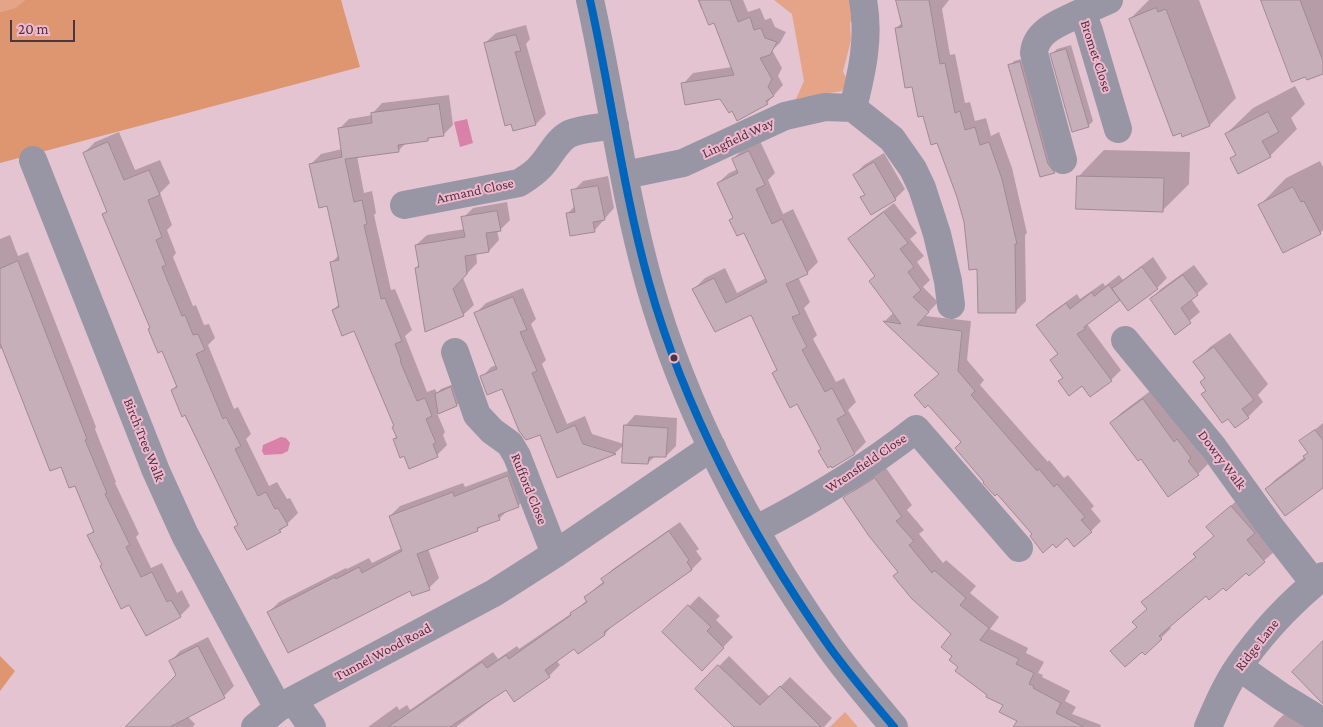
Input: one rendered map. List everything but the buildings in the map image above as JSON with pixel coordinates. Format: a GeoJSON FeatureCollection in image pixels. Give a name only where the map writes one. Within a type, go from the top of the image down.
{"type":"FeatureCollection","features":[{"type":"Feature","properties":{"kind":"street"},"geometry":{"type":"LineString","coordinates":[[590,0],[636,232],[663,327],[691,400],[712,447],[755,530],[787,584],[825,640],[894,727]]}},
{"type":"Feature","properties":{"kind":"street","name":"Bromet Close"},"geometry":{"type":"LineString","coordinates":[[1109,0],[1082,12],[1118,129]]}},
{"type":"Feature","properties":{"kind":"street"},"geometry":{"type":"LineString","coordinates":[[864,9],[863,61],[853,108],[892,139],[902,152],[922,188],[937,234],[948,281],[951,305]]}},
{"type":"Feature","properties":{"kind":"street"},"geometry":{"type":"LineString","coordinates":[[1063,160],[1034,53],[1034,46],[1044,31],[1082,12]]}},
{"type":"Feature","properties":{"kind":"street","name":"Lingfield Way"},"geometry":{"type":"LineString","coordinates":[[625,174],[683,163],[785,116],[825,107],[853,108]]}},
{"type":"Feature","properties":{"kind":"street","name":"Armand Close"},"geometry":{"type":"LineString","coordinates":[[404,206],[519,183],[532,175],[561,140],[568,135],[615,126]]}},
{"type":"Feature","properties":{"kind":"street","name":"Birch Tree Walk"},"geometry":{"type":"LineString","coordinates":[[33,160],[156,471],[185,535],[286,704],[312,727]]}},
{"type":"Feature","properties":{"kind":"street","name":"Dowry Walk"},"geometry":{"type":"LineString","coordinates":[[1126,340],[1213,447],[1269,525],[1319,580]]}},
{"type":"Feature","properties":{"kind":"street","name":"Rufford Close"},"geometry":{"type":"LineString","coordinates":[[455,352],[478,415],[492,432],[510,444],[555,554]]}},
{"type":"Feature","properties":{"kind":"street","name":"Wrensfield Close"},"geometry":{"type":"LineString","coordinates":[[755,530],[808,501],[894,446],[916,429],[1019,548]]}},
{"type":"Feature","properties":{"kind":"street","name":"Tunnel Wood Road"},"geometry":{"type":"LineString","coordinates":[[255,727],[286,704],[494,593],[555,554],[712,447]]}},
{"type":"Feature","properties":{"kind":"street","name":"Ridge Lane"},"geometry":{"type":"LineString","coordinates":[[1208,727],[1222,695],[1261,636],[1284,611],[1319,580]]}},
{"type":"Feature","properties":{"kind":"street"},"geometry":{"type":"LineString","coordinates":[[1239,667],[1282,697],[1323,722]]}},
{"type":"Feature","properties":{"kind":"shaded area"},"geometry":{"type":"Polygon","coordinates":[[[0,0],[25,0],[15,8],[0,12],[0,0]]]}},
{"type":"Feature","properties":{"kind":"shaded area"},"geometry":{"type":"Polygon","coordinates":[[[25,0],[341,0],[360,67],[0,163],[0,12],[15,8],[25,0]]]}},
{"type":"Feature","properties":{"kind":"shaded area"},"geometry":{"type":"Polygon","coordinates":[[[774,0],[856,0],[857,13],[850,23],[851,40],[843,72],[849,82],[842,91],[796,99],[804,81],[792,14],[774,0]]]}},
{"type":"Feature","properties":{"kind":"shaded area"},"geometry":{"type":"Polygon","coordinates":[[[467,119],[473,143],[460,147],[454,122],[467,119]]]}},
{"type":"Feature","properties":{"kind":"shaded area"},"geometry":{"type":"Polygon","coordinates":[[[281,437],[286,438],[290,443],[288,451],[282,454],[264,455],[262,451],[263,445],[281,437]]]}},
{"type":"Feature","properties":{"kind":"shaded area"},"geometry":{"type":"Polygon","coordinates":[[[0,656],[15,671],[0,691],[0,656]]]}},
{"type":"Feature","properties":{"kind":"shaded area"},"geometry":{"type":"Polygon","coordinates":[[[845,712],[858,727],[830,727],[845,712]]]}},
{"type":"Feature","properties":{"kind":"transit line"},"geometry":{"type":"LineString","coordinates":[[590,0],[624,177],[649,283],[664,330],[700,423],[745,513],[770,556],[832,650],[894,727]]}}]}
